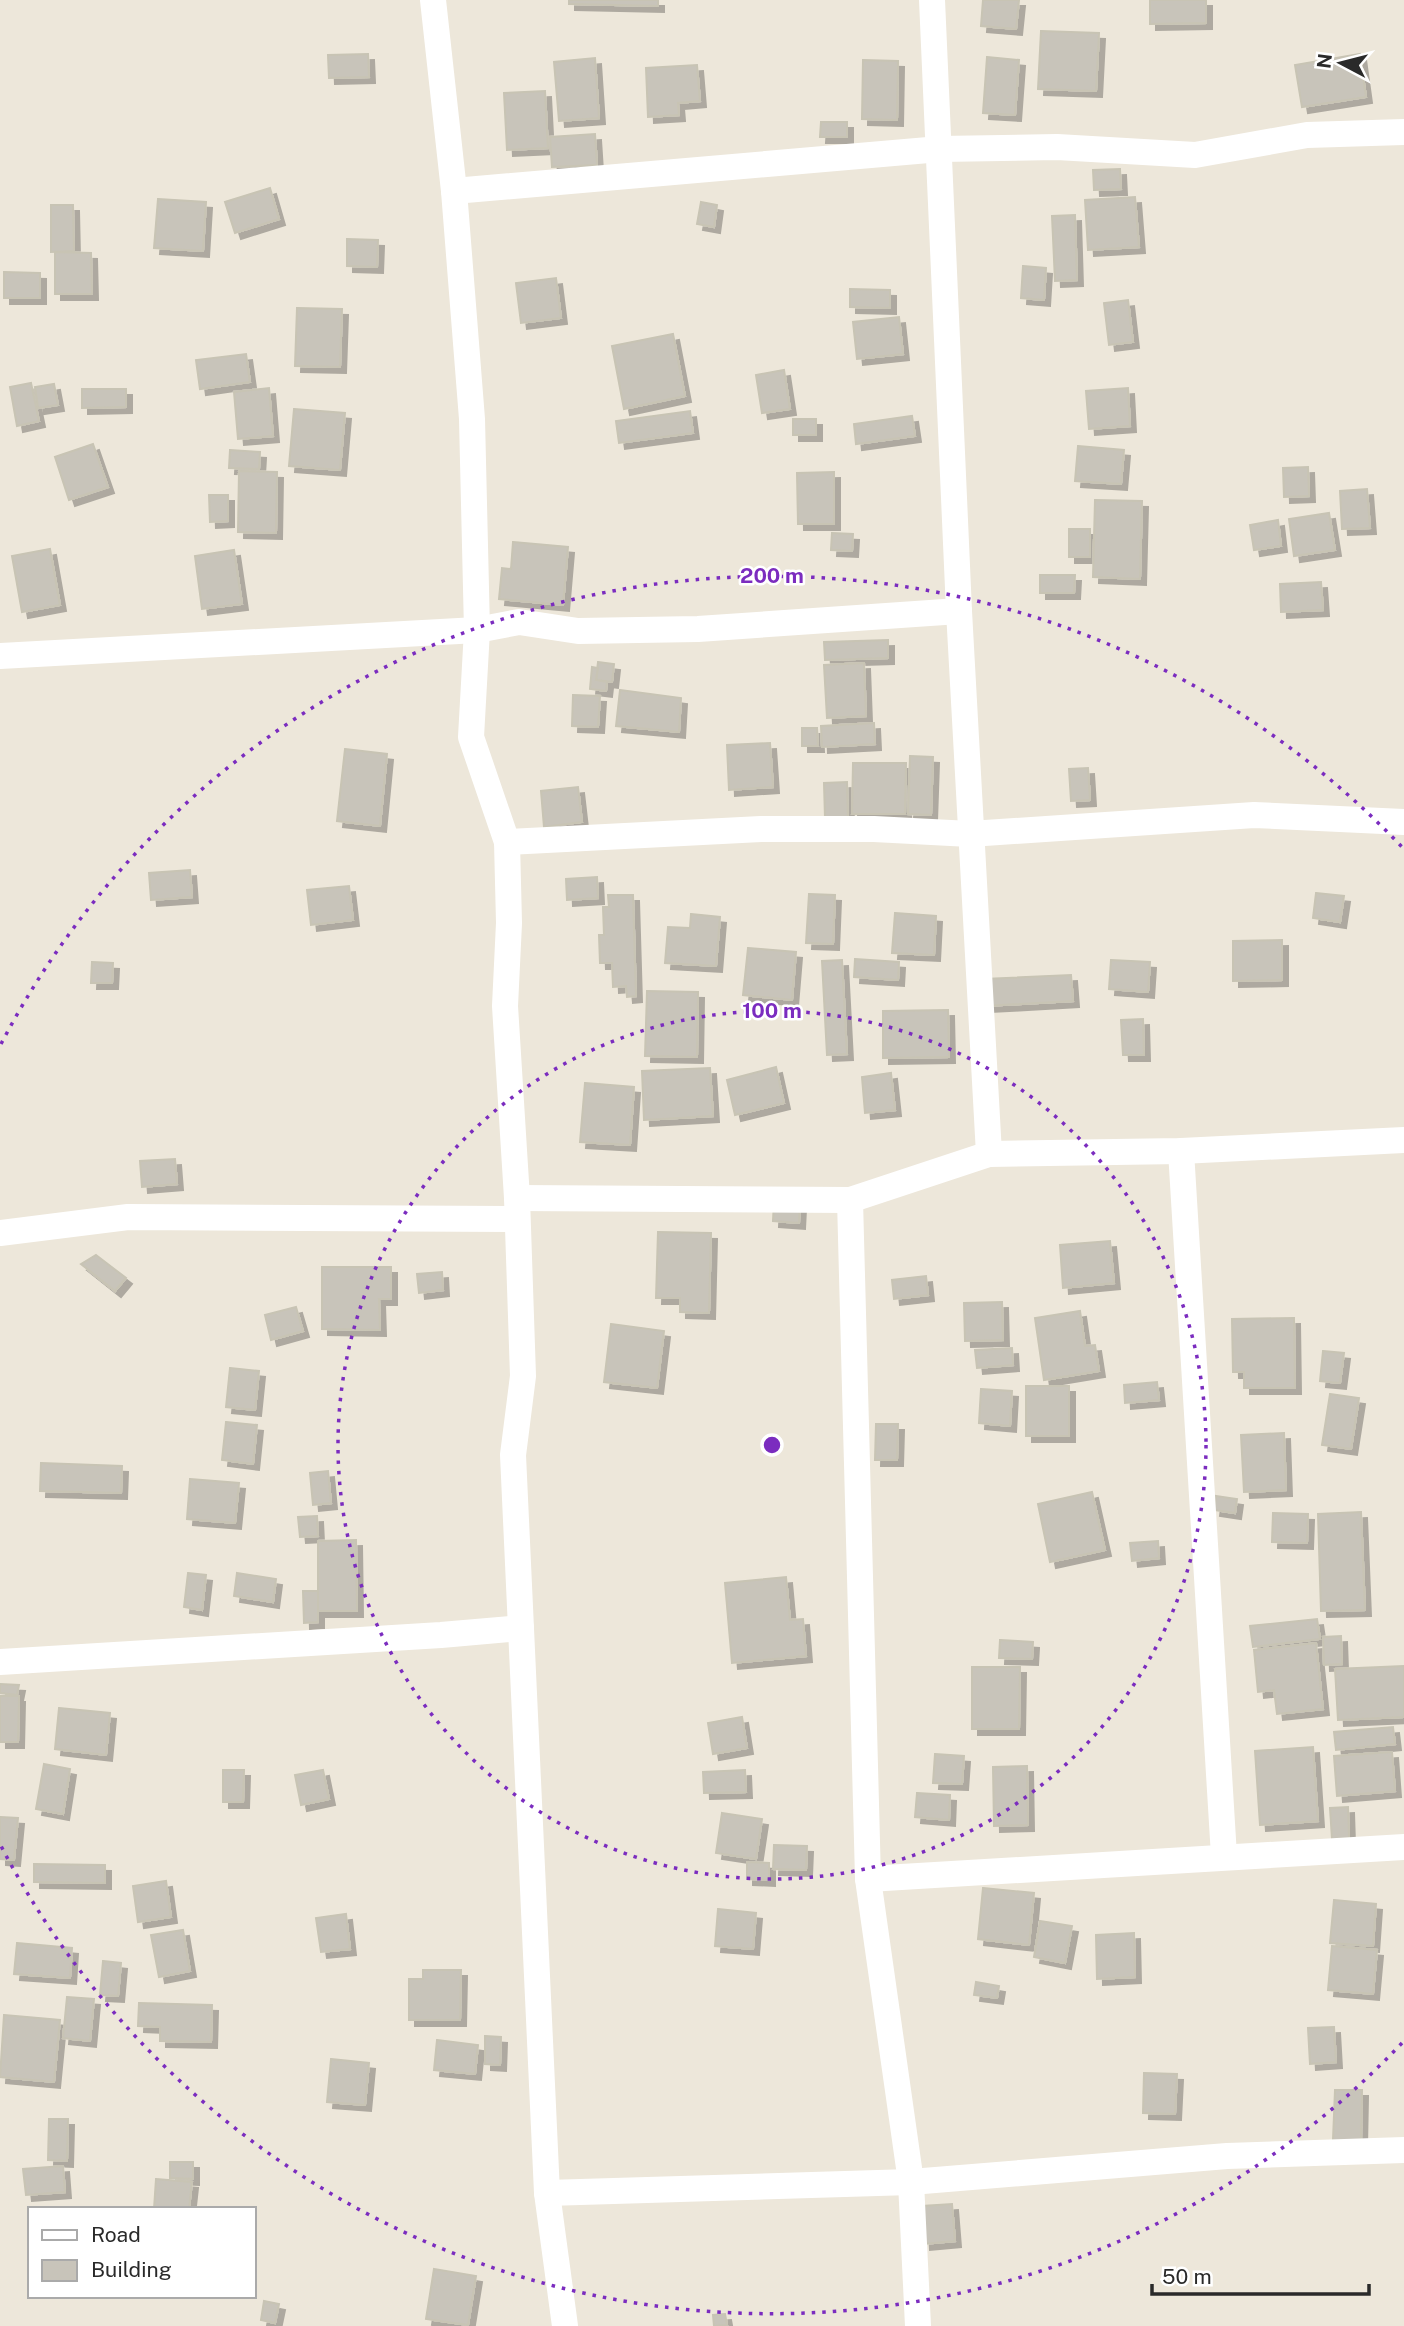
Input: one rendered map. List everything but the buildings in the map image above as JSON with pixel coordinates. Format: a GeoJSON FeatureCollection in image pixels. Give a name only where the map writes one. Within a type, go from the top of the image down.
{"type":"FeatureCollection","features":[{"type":"Feature","properties":{"kind":"street"},"geometry":{"type":"LineString","coordinates":[[433,0],[454,191],[472,419],[477,630],[471,737],[507,842],[509,923],[505,1006],[517,1209],[523,1376],[513,1455],[547,2193],[565,2326]]}},
{"type":"Feature","properties":{"kind":"street"},"geometry":{"type":"LineString","coordinates":[[932,0],[970,834],[989,1154]]}},
{"type":"Feature","properties":{"kind":"street"},"geometry":{"type":"LineString","coordinates":[[454,191],[940,149],[1057,147],[1195,155],[1307,135],[1404,132]]}},
{"type":"Feature","properties":{"kind":"street"},"geometry":{"type":"LineString","coordinates":[[0,656],[477,630],[519,622],[578,631],[698,629],[959,611]]}},
{"type":"Feature","properties":{"kind":"street"},"geometry":{"type":"LineString","coordinates":[[507,842],[761,829],[874,829],[970,834],[1254,816],[1404,822]]}},
{"type":"Feature","properties":{"kind":"street"},"geometry":{"type":"LineString","coordinates":[[0,1233],[128,1217],[850,1200],[989,1154],[1181,1151],[1404,1140]]}},
{"type":"Feature","properties":{"kind":"street"},"geometry":{"type":"LineString","coordinates":[[1181,1151],[1224,1856]]}},
{"type":"Feature","properties":{"kind":"street"},"geometry":{"type":"LineString","coordinates":[[850,1200],[869,1879],[911,2182],[918,2326]]}},
{"type":"Feature","properties":{"kind":"street"},"geometry":{"type":"LineString","coordinates":[[0,1662],[521,1628]]}},
{"type":"Feature","properties":{"kind":"street"},"geometry":{"type":"LineString","coordinates":[[869,1879],[1404,1847]]}},
{"type":"Feature","properties":{"kind":"street"},"geometry":{"type":"LineString","coordinates":[[547,2193],[911,2182],[1227,2156],[1404,2150]]}}]}
